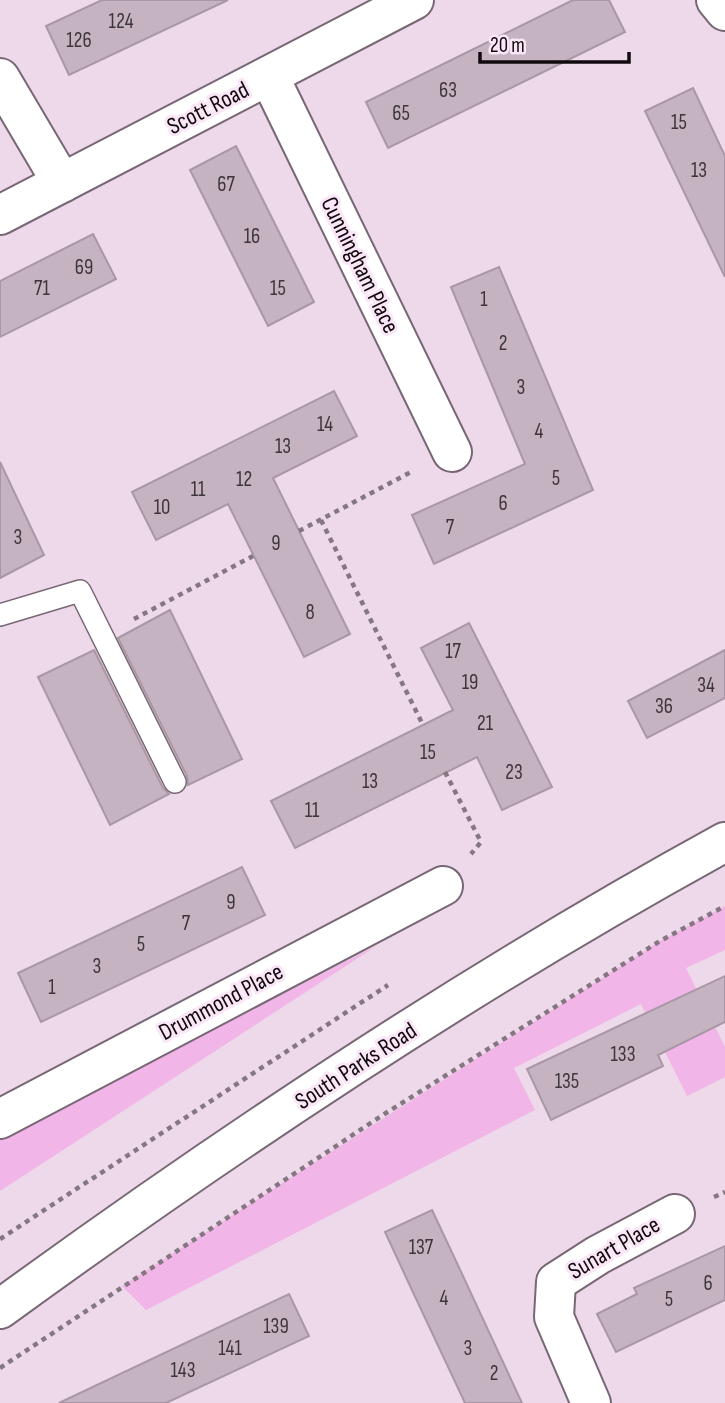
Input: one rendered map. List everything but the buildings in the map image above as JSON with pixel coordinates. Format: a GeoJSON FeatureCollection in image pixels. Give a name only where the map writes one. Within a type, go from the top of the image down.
{"type":"FeatureCollection","features":[{"type":"Feature","properties":{"kind":"street","name":"Scott Road"},"geometry":{"type":"LineString","coordinates":[[0,215],[414,0]]}},
{"type":"Feature","properties":{"kind":"street"},"geometry":{"type":"LineString","coordinates":[[716,0],[725,11]]}},
{"type":"Feature","properties":{"kind":"street","name":"Cunningham Place"},"geometry":{"type":"LineString","coordinates":[[269,76],[452,452]]}},
{"type":"Feature","properties":{"kind":"street"},"geometry":{"type":"LineString","coordinates":[[0,78],[62,184]]}},
{"type":"Feature","properties":{"kind":"street","name":"South Parks Road"},"geometry":{"type":"LineString","coordinates":[[0,1309],[120,1221],[365,1059],[476,989],[725,842]]}},
{"type":"Feature","properties":{"kind":"street","name":"Drummond Place"},"geometry":{"type":"LineString","coordinates":[[0,1119],[443,886]]}},
{"type":"Feature","properties":{"kind":"street","name":"Sunart Place"},"geometry":{"type":"LineString","coordinates":[[591,1403],[554,1317],[556,1282],[598,1255],[675,1214]]}},
{"type":"Feature","properties":{"kind":"lane"},"geometry":{"type":"LineString","coordinates":[[0,615],[80,592],[175,782]]}},
{"type":"Feature","properties":{"kind":"path"},"geometry":{"type":"LineString","coordinates":[[299,531],[452,452]]}},
{"type":"Feature","properties":{"kind":"path"},"geometry":{"type":"LineString","coordinates":[[321,520],[423,725]]}},
{"type":"Feature","properties":{"kind":"path"},"geometry":{"type":"LineString","coordinates":[[102,636],[253,556]]}},
{"type":"Feature","properties":{"kind":"path"},"geometry":{"type":"LineString","coordinates":[[443,886],[481,842],[446,772]]}},
{"type":"Feature","properties":{"kind":"path"},"geometry":{"type":"LineString","coordinates":[[0,1368],[386,1113],[660,941],[725,906]]}},
{"type":"Feature","properties":{"kind":"shaded area"},"geometry":{"type":"Polygon","coordinates":[[[725,906],[725,950],[686,968],[725,1047],[725,1077],[687,1096],[641,1004],[514,1068],[535,1110],[146,1310],[122,1286],[660,941],[725,906]]]}},
{"type":"Feature","properties":{"kind":"shaded area"},"geometry":{"type":"Polygon","coordinates":[[[378,945],[0,1191],[0,1139],[378,945]]]}}]}
